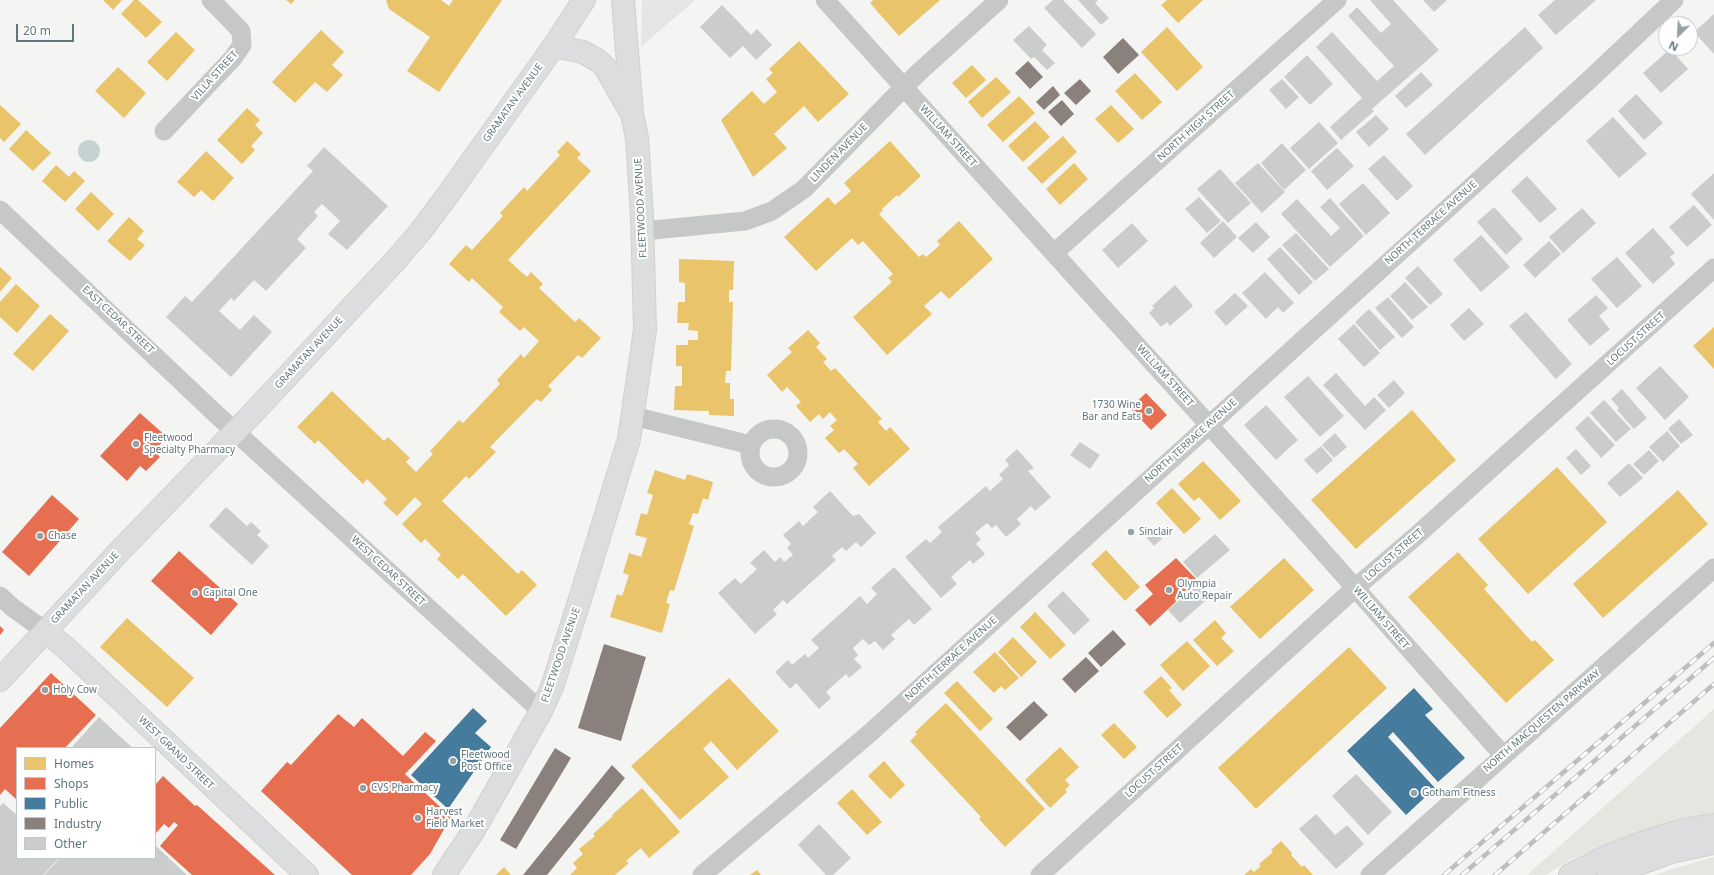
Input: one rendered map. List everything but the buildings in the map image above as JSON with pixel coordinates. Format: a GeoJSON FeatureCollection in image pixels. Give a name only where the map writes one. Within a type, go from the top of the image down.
{"type":"FeatureCollection","features":[{"type":"Feature","properties":{"kind":"main road","name":"GRAMATAN AVENUE"},"geometry":{"type":"LineString","coordinates":[[0,680],[396,260],[420,232],[554,46],[584,0]]}},
{"type":"Feature","properties":{"kind":"main road","name":"FLEETWOOD AVENUE"},"geometry":{"type":"LineString","coordinates":[[444,875],[474,830],[541,711],[552,687],[629,439],[645,330],[643,231],[637,138],[632,114],[623,0]]}},
{"type":"Feature","properties":{"kind":"main road"},"geometry":{"type":"LineString","coordinates":[[554,46],[583,52],[597,60],[605,67],[632,114]]}},
{"type":"Feature","properties":{"kind":"main road","name":"WEST GRAND STREET"},"geometry":{"type":"LineString","coordinates":[[45,631],[67,648],[307,875]]}},
{"type":"Feature","properties":{"kind":"main road"},"geometry":{"type":"LineString","coordinates":[[1570,875],[1606,857],[1647,841],[1684,830],[1714,825]]}},
{"type":"Feature","properties":{"kind":"main road"},"geometry":{"type":"LineString","coordinates":[[1609,875],[1658,856],[1714,843]]}},
{"type":"Feature","properties":{"kind":"street","name":"VILLA STREET"},"geometry":{"type":"LineString","coordinates":[[164,131],[233,58],[242,46],[241,31],[211,0]]}},
{"type":"Feature","properties":{"kind":"street","name":"WILLIAM STREET"},"geometry":{"type":"LineString","coordinates":[[825,0],[1209,425],[1503,755]]}},
{"type":"Feature","properties":{"kind":"street","name":"LINDEN AVENUE"},"geometry":{"type":"LineString","coordinates":[[643,231],[745,221],[772,211],[804,189],[904,87],[999,0]]}},
{"type":"Feature","properties":{"kind":"street","name":"NORTH HIGH STREET"},"geometry":{"type":"LineString","coordinates":[[1054,253],[1338,0]]}},
{"type":"Feature","properties":{"kind":"street","name":"NORTH TERRACE AVENUE"},"geometry":{"type":"LineString","coordinates":[[702,875],[870,733],[1577,91],[1674,0]]}},
{"type":"Feature","properties":{"kind":"street","name":"EAST CEDAR STREET"},"geometry":{"type":"LineString","coordinates":[[0,210],[235,431]]}},
{"type":"Feature","properties":{"kind":"street","name":"LOCUST STREET"},"geometry":{"type":"LineString","coordinates":[[1040,875],[1355,588],[1416,536],[1714,268]]}},
{"type":"Feature","properties":{"kind":"street"},"geometry":{"type":"LineString","coordinates":[[633,416],[751,445]]}},
{"type":"Feature","properties":{"kind":"street","name":"WEST CEDAR STREET"},"geometry":{"type":"LineString","coordinates":[[235,431],[541,711]]}},
{"type":"Feature","properties":{"kind":"street","name":"NORTH MACQUESTEN PARKWAY"},"geometry":{"type":"LineString","coordinates":[[1370,875],[1714,568]]}},
{"type":"Feature","properties":{"kind":"street"},"geometry":{"type":"LineString","coordinates":[[0,596],[12,607],[45,631]]}},
{"type":"Feature","properties":{"kind":"shaded area"},"geometry":{"type":"Polygon","coordinates":[[[642,0],[695,0],[641,47],[642,0]]]}},
{"type":"Feature","properties":{"kind":"shaded area"},"geometry":{"type":"Polygon","coordinates":[[[89,140],[97,143],[100,151],[97,159],[89,162],[81,159],[78,151],[81,143],[89,140]]]}},
{"type":"Feature","properties":{"kind":"shaded area"},"geometry":{"type":"Polygon","coordinates":[[[1714,709],[1714,814],[1691,817],[1640,832],[1572,859],[1545,875],[1527,875],[1714,709]]]}},
{"type":"Feature","properties":{"kind":"shaded area"},"geometry":{"type":"Polygon","coordinates":[[[1714,857],[1714,875],[1656,875],[1669,870],[1714,857]]]}},
{"type":"Feature","properties":{"kind":"railway"},"geometry":{"type":"LineString","coordinates":[[1444,875],[1714,643]]}},
{"type":"Feature","properties":{"kind":"railway"},"geometry":{"type":"LineString","coordinates":[[1462,875],[1714,658]]}},
{"type":"Feature","properties":{"kind":"railway"},"geometry":{"type":"LineString","coordinates":[[1495,875],[1714,684]]}},
{"type":"Feature","properties":{"kind":"place","name":"1730 Wine Bar and Eats"},"geometry":{"type":"Point","coordinates":[1149,411]}},
{"type":"Feature","properties":{"kind":"place","name":"Fleetwood Specialty Pharmacy"},"geometry":{"type":"Point","coordinates":[136,444]}},
{"type":"Feature","properties":{"kind":"place","name":"Sinclair"},"geometry":{"type":"Point","coordinates":[1131,532]}},
{"type":"Feature","properties":{"kind":"place","name":"Chase"},"geometry":{"type":"Point","coordinates":[40,536]}},
{"type":"Feature","properties":{"kind":"place","name":"Olympia Auto Repair"},"geometry":{"type":"Point","coordinates":[1169,590]}},
{"type":"Feature","properties":{"kind":"place","name":"Capital One"},"geometry":{"type":"Point","coordinates":[195,593]}},
{"type":"Feature","properties":{"kind":"place","name":"Holy Cow"},"geometry":{"type":"Point","coordinates":[45,690]}},
{"type":"Feature","properties":{"kind":"place","name":"Fleetwood Post Office"},"geometry":{"type":"Point","coordinates":[453,761]}},
{"type":"Feature","properties":{"kind":"place","name":"CVS Pharmacy"},"geometry":{"type":"Point","coordinates":[363,788]}},
{"type":"Feature","properties":{"kind":"place","name":"Gotham Fitness"},"geometry":{"type":"Point","coordinates":[1414,793]}},
{"type":"Feature","properties":{"kind":"place","name":"Harvest Field Market"},"geometry":{"type":"Point","coordinates":[418,818]}}]}
